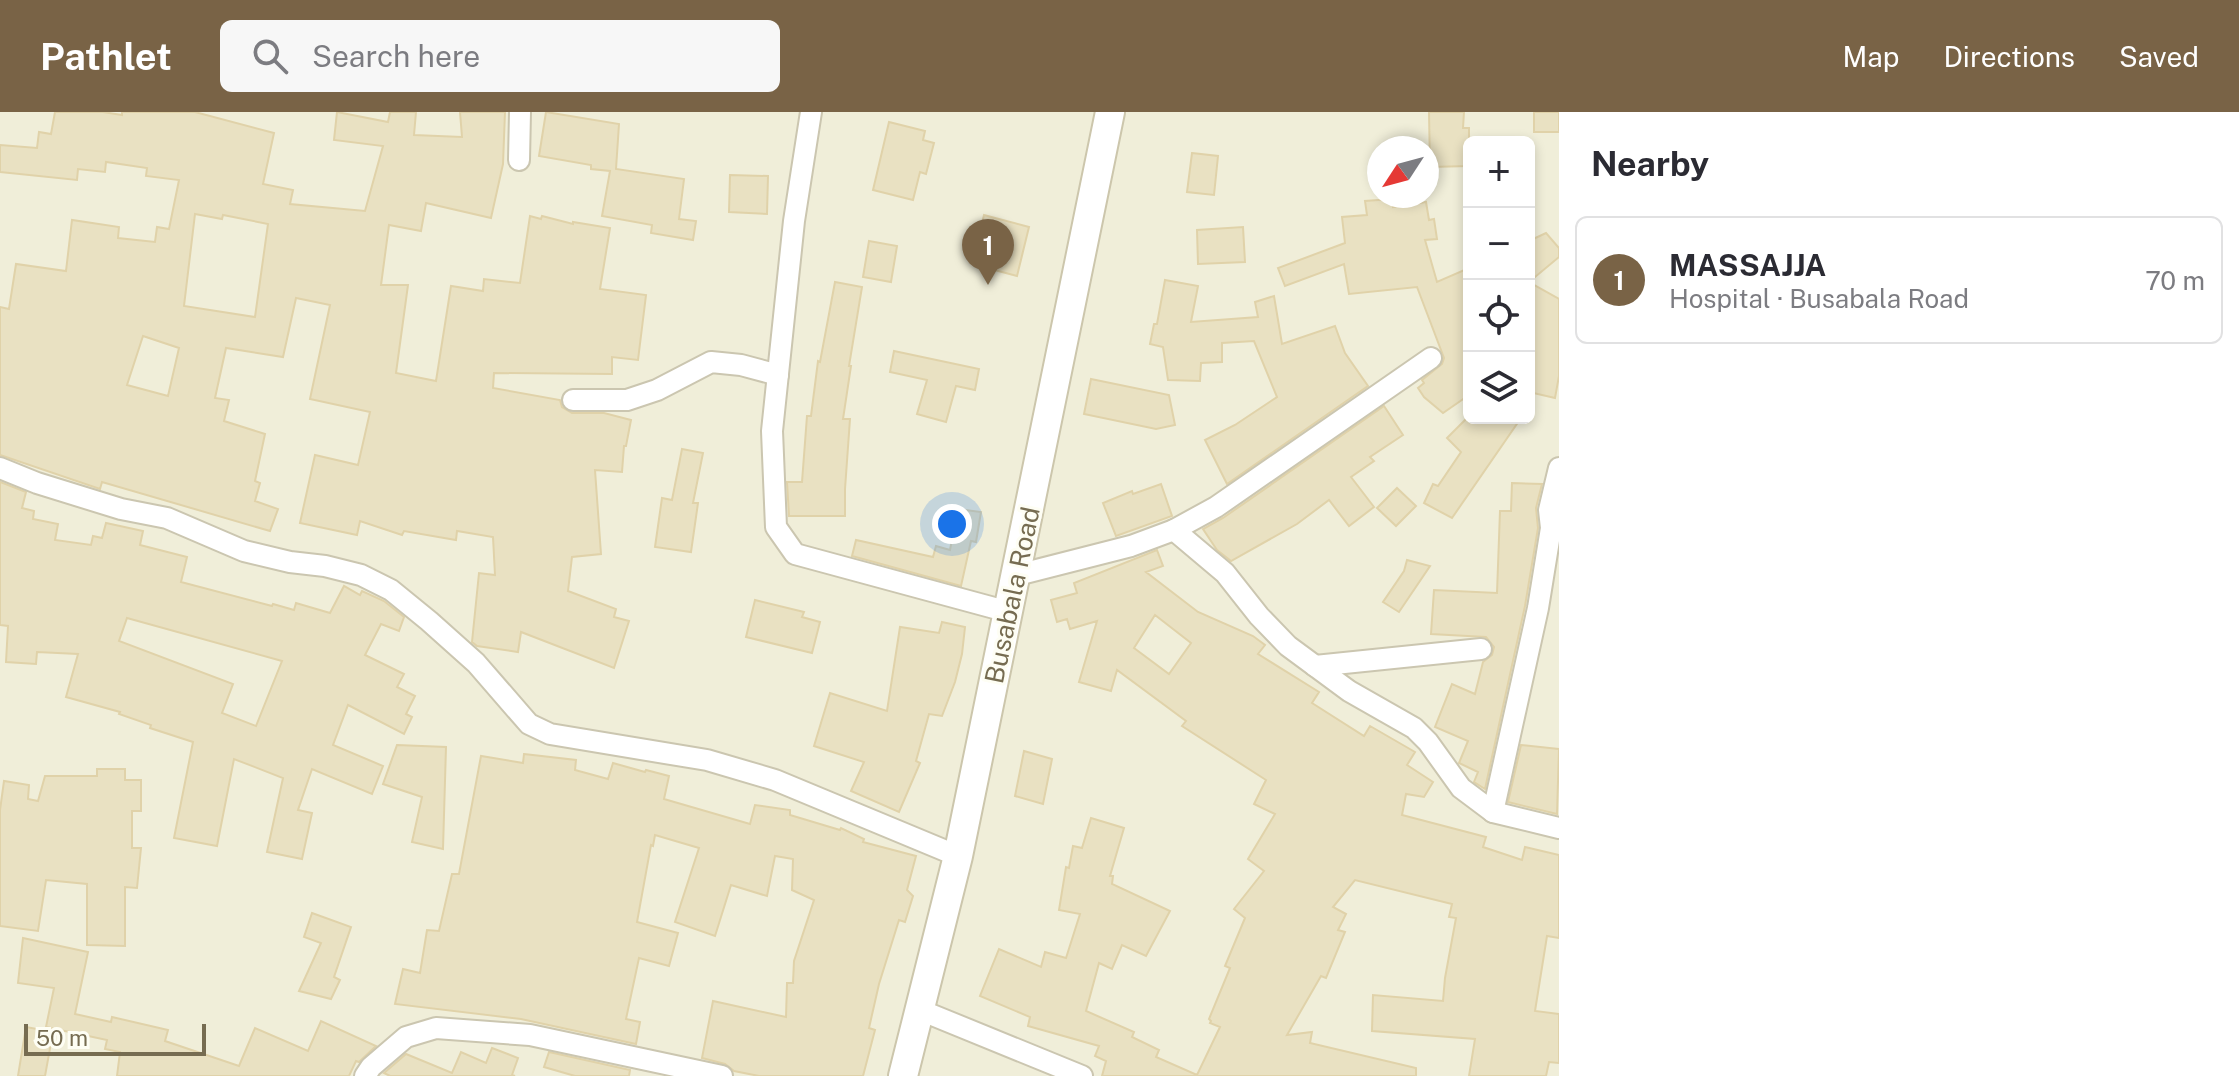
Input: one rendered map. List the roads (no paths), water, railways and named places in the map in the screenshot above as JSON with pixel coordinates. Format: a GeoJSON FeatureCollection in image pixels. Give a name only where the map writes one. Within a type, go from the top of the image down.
{"type":"FeatureCollection","features":[{"type":"Feature","properties":{"kind":"street"},"geometry":{"type":"LineString","coordinates":[[519,160],[520,112]]}},
{"type":"Feature","properties":{"kind":"street"},"geometry":{"type":"LineString","coordinates":[[811,112],[794,221],[772,431],[776,527],[795,554],[1009,612]]}},
{"type":"Feature","properties":{"kind":"street","name":"Busabala Road"},"geometry":{"type":"LineString","coordinates":[[903,1076],[958,856],[1110,112]]}},
{"type":"Feature","properties":{"kind":"street"},"geometry":{"type":"LineString","coordinates":[[1017,575],[1131,546],[1174,530],[1216,507],[1431,358]]}},
{"type":"Feature","properties":{"kind":"street"},"geometry":{"type":"LineString","coordinates":[[573,400],[627,400],[657,390],[711,362],[741,365],[778,375]]}},
{"type":"Feature","properties":{"kind":"street"},"geometry":{"type":"LineString","coordinates":[[0,468],[121,509],[167,518],[244,551],[361,575],[391,590],[429,621],[476,663],[529,724],[550,734],[707,760],[775,780],[958,856]]}},
{"type":"Feature","properties":{"kind":"street"},"geometry":{"type":"LineString","coordinates":[[1493,812],[1538,608],[1551,528],[1549,510],[1559,468]]}},
{"type":"Feature","properties":{"kind":"street"},"geometry":{"type":"LineString","coordinates":[[1174,530],[1225,573],[1288,646],[1349,691],[1414,728],[1461,788],[1493,812],[1559,828]]}},
{"type":"Feature","properties":{"kind":"street"},"geometry":{"type":"LineString","coordinates":[[1315,666],[1481,649]]}},
{"type":"Feature","properties":{"kind":"street"},"geometry":{"type":"LineString","coordinates":[[920,1010],[1082,1076]]}},
{"type":"Feature","properties":{"kind":"street"},"geometry":{"type":"LineString","coordinates":[[365,1076],[406,1037],[436,1028],[530,1035],[722,1076]]}},
{"type":"Feature","properties":{"kind":"place","name":"MASSAJJA"},"geometry":{"type":"Point","coordinates":[988,285]}}]}
